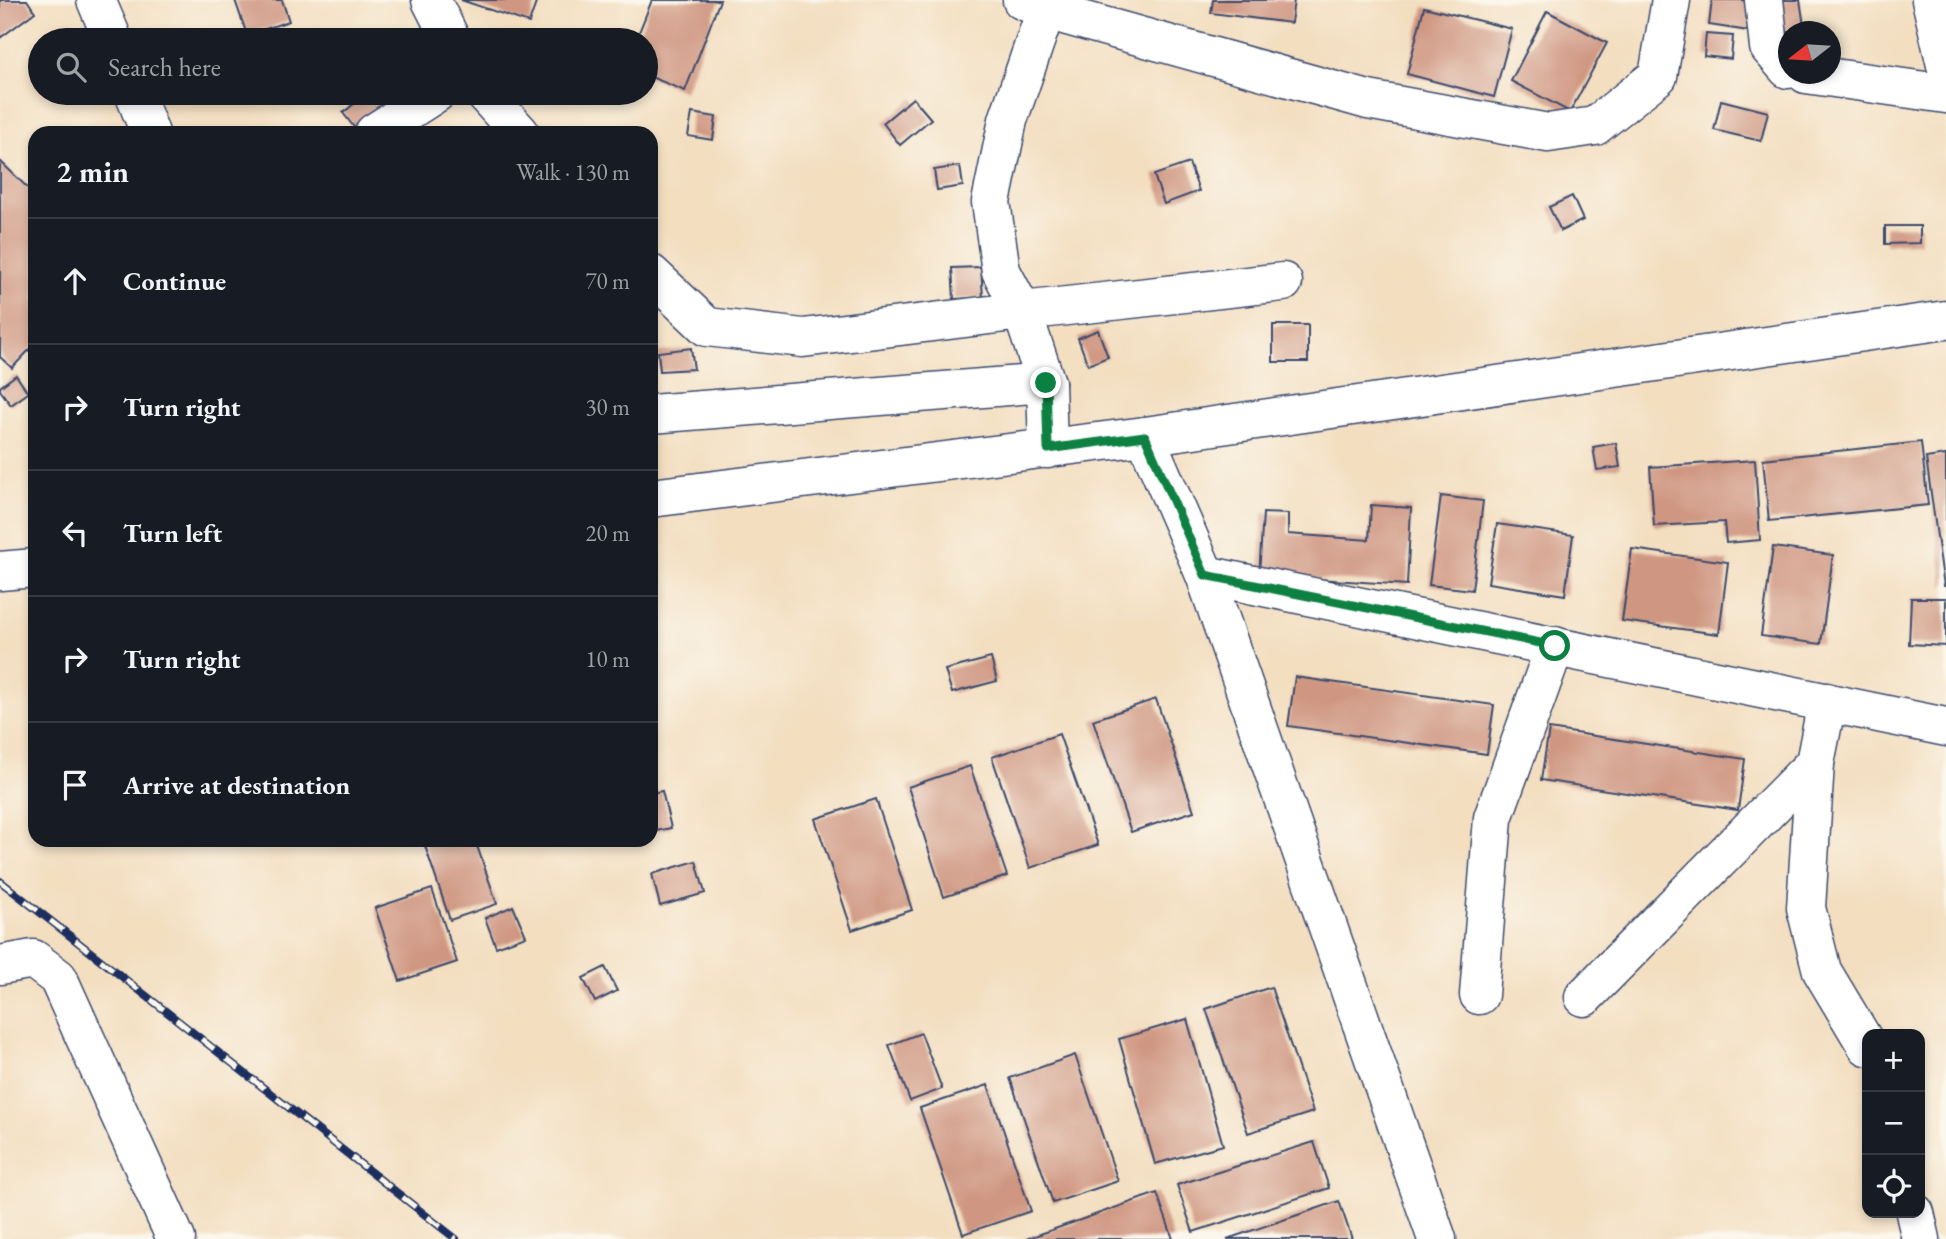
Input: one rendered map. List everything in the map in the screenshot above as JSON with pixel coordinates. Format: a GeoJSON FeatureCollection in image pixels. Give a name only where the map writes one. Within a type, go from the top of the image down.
{"type":"FeatureCollection","features":[{"type":"Feature","properties":{"kind":"street"},"geometry":{"type":"LineString","coordinates":[[96,0],[108,28]]}},
{"type":"Feature","properties":{"kind":"street"},"geometry":{"type":"LineString","coordinates":[[431,0],[445,28]]}},
{"type":"Feature","properties":{"kind":"street"},"geometry":{"type":"LineString","coordinates":[[1048,449],[1046,383],[1022,311],[1001,271],[991,202],[1034,5],[1368,100],[1548,133],[1595,126],[1658,76],[1671,0]]}},
{"type":"Feature","properties":{"kind":"street"},"geometry":{"type":"LineString","coordinates":[[1764,0],[1769,47],[1778,57]]}},
{"type":"Feature","properties":{"kind":"street"},"geometry":{"type":"LineString","coordinates":[[1931,0],[1944,51]]}},
{"type":"Feature","properties":{"kind":"street"},"geometry":{"type":"LineString","coordinates":[[1841,79],[1946,94]]}},
{"type":"Feature","properties":{"kind":"street"},"geometry":{"type":"LineString","coordinates":[[139,105],[147,126]]}},
{"type":"Feature","properties":{"kind":"street"},"geometry":{"type":"LineString","coordinates":[[385,126],[417,105]]}},
{"type":"Feature","properties":{"kind":"street"},"geometry":{"type":"LineString","coordinates":[[495,105],[514,126]]}},
{"type":"Feature","properties":{"kind":"street"},"geometry":{"type":"LineString","coordinates":[[658,281],[707,327],[803,338],[1283,282]]}},
{"type":"Feature","properties":{"kind":"street"},"geometry":{"type":"LineString","coordinates":[[658,497],[1145,436],[1946,320]]}},
{"type":"Feature","properties":{"kind":"street"},"geometry":{"type":"LineString","coordinates":[[658,413],[1046,383]]}},
{"type":"Feature","properties":{"kind":"street"},"geometry":{"type":"LineString","coordinates":[[1145,436],[1205,575],[1437,1239]]}},
{"type":"Feature","properties":{"kind":"street"},"geometry":{"type":"LineString","coordinates":[[0,571],[28,569]]}},
{"type":"Feature","properties":{"kind":"street"},"geometry":{"type":"LineString","coordinates":[[1205,575],[1946,727]]}},
{"type":"Feature","properties":{"kind":"street"},"geometry":{"type":"LineString","coordinates":[[1479,995],[1493,818],[1555,646]]}},
{"type":"Feature","properties":{"kind":"street"},"geometry":{"type":"LineString","coordinates":[[1827,702],[1815,763],[1806,908],[1822,971],[1862,1038]]}},
{"type":"Feature","properties":{"kind":"street"},"geometry":{"type":"LineString","coordinates":[[1584,997],[1815,763]]}},
{"type":"Feature","properties":{"kind":"street"},"geometry":{"type":"LineString","coordinates":[[0,965],[33,959],[58,978],[176,1239]]}},
{"type":"Feature","properties":{"kind":"street"},"geometry":{"type":"LineString","coordinates":[[1916,1218],[1921,1239]]}},
{"type":"Feature","properties":{"kind":"building"},"geometry":{"type":"Polygon","coordinates":[[[0,0],[27,0],[35,12],[0,38],[0,0]]]}},
{"type":"Feature","properties":{"kind":"building"},"geometry":{"type":"Polygon","coordinates":[[[235,0],[282,0],[289,21],[268,28],[245,28],[235,0]]]}},
{"type":"Feature","properties":{"kind":"building"},"geometry":{"type":"Polygon","coordinates":[[[461,0],[537,0],[529,23],[461,0]]]}},
{"type":"Feature","properties":{"kind":"building"},"geometry":{"type":"Polygon","coordinates":[[[652,0],[720,0],[685,91],[658,80],[658,28],[641,28],[652,0]]]}},
{"type":"Feature","properties":{"kind":"building"},"geometry":{"type":"Polygon","coordinates":[[[1213,0],[1294,0],[1291,23],[1211,13],[1213,0]]]}},
{"type":"Feature","properties":{"kind":"building"},"geometry":{"type":"Polygon","coordinates":[[[1712,0],[1753,0],[1749,31],[1709,25],[1712,0]]]}},
{"type":"Feature","properties":{"kind":"building"},"geometry":{"type":"Polygon","coordinates":[[[1772,0],[1800,0],[1803,21],[1779,21],[1772,0]]]}},
{"type":"Feature","properties":{"kind":"building"},"geometry":{"type":"Polygon","coordinates":[[[1424,7],[1512,29],[1494,97],[1407,74],[1424,7]]]}},
{"type":"Feature","properties":{"kind":"building"},"geometry":{"type":"Polygon","coordinates":[[[1547,11],[1607,43],[1570,112],[1511,81],[1547,11]]]}},
{"type":"Feature","properties":{"kind":"building"},"geometry":{"type":"Polygon","coordinates":[[[1706,34],[1733,36],[1731,59],[1704,56],[1706,34]]]}},
{"type":"Feature","properties":{"kind":"building"},"geometry":{"type":"Polygon","coordinates":[[[913,98],[931,119],[900,145],[883,123],[913,98]]]}},
{"type":"Feature","properties":{"kind":"building"},"geometry":{"type":"Polygon","coordinates":[[[1721,100],[1768,112],[1761,141],[1714,130],[1721,100]]]}},
{"type":"Feature","properties":{"kind":"building"},"geometry":{"type":"Polygon","coordinates":[[[353,105],[388,105],[363,126],[353,126],[343,113],[353,105]]]}},
{"type":"Feature","properties":{"kind":"building"},"geometry":{"type":"Polygon","coordinates":[[[692,113],[716,117],[713,140],[688,136],[692,113]]]}},
{"type":"Feature","properties":{"kind":"building"},"geometry":{"type":"Polygon","coordinates":[[[0,161],[28,188],[28,351],[12,368],[0,357],[0,161]]]}},
{"type":"Feature","properties":{"kind":"building"},"geometry":{"type":"Polygon","coordinates":[[[1189,163],[1199,191],[1164,204],[1154,175],[1189,163]]]}},
{"type":"Feature","properties":{"kind":"building"},"geometry":{"type":"Polygon","coordinates":[[[960,166],[963,186],[937,190],[934,170],[960,166]]]}},
{"type":"Feature","properties":{"kind":"building"},"geometry":{"type":"Polygon","coordinates":[[[1572,196],[1583,220],[1561,231],[1549,207],[1572,196]]]}},
{"type":"Feature","properties":{"kind":"building"},"geometry":{"type":"Polygon","coordinates":[[[1885,226],[1920,226],[1920,243],[1885,244],[1885,226]]]}},
{"type":"Feature","properties":{"kind":"building"},"geometry":{"type":"Polygon","coordinates":[[[981,267],[983,298],[954,299],[952,268],[981,267]]]}},
{"type":"Feature","properties":{"kind":"building"},"geometry":{"type":"Polygon","coordinates":[[[1273,325],[1308,325],[1308,362],[1273,362],[1273,325]]]}},
{"type":"Feature","properties":{"kind":"building"},"geometry":{"type":"Polygon","coordinates":[[[1098,330],[1108,357],[1088,365],[1078,338],[1098,330]]]}},
{"type":"Feature","properties":{"kind":"building"},"geometry":{"type":"Polygon","coordinates":[[[691,348],[694,369],[660,371],[658,352],[691,348]]]}},
{"type":"Feature","properties":{"kind":"building"},"geometry":{"type":"Polygon","coordinates":[[[16,375],[28,393],[11,405],[0,387],[16,375]]]}},
{"type":"Feature","properties":{"kind":"building"},"geometry":{"type":"Polygon","coordinates":[[[1921,442],[1928,505],[1769,521],[1763,459],[1921,442]]]}},
{"type":"Feature","properties":{"kind":"building"},"geometry":{"type":"Polygon","coordinates":[[[1616,443],[1620,467],[1597,470],[1593,447],[1616,443]]]}},
{"type":"Feature","properties":{"kind":"building"},"geometry":{"type":"Polygon","coordinates":[[[1946,455],[1946,586],[1944,586],[1926,458],[1946,455]]]}},
{"type":"Feature","properties":{"kind":"building"},"geometry":{"type":"Polygon","coordinates":[[[1755,460],[1760,540],[1726,543],[1724,522],[1654,526],[1650,467],[1755,460]]]}},
{"type":"Feature","properties":{"kind":"building"},"geometry":{"type":"Polygon","coordinates":[[[1441,496],[1483,501],[1472,590],[1429,585],[1441,496]]]}},
{"type":"Feature","properties":{"kind":"building"},"geometry":{"type":"Polygon","coordinates":[[[1371,505],[1411,508],[1407,585],[1259,575],[1263,513],[1288,514],[1288,534],[1369,540],[1371,505]]]}},
{"type":"Feature","properties":{"kind":"building"},"geometry":{"type":"Polygon","coordinates":[[[1497,524],[1573,535],[1565,595],[1488,583],[1497,524]]]}},
{"type":"Feature","properties":{"kind":"building"},"geometry":{"type":"Polygon","coordinates":[[[1773,547],[1833,555],[1821,644],[1761,636],[1773,547]]]}},
{"type":"Feature","properties":{"kind":"building"},"geometry":{"type":"Polygon","coordinates":[[[1632,549],[1728,562],[1719,634],[1622,621],[1632,549]]]}},
{"type":"Feature","properties":{"kind":"building"},"geometry":{"type":"Polygon","coordinates":[[[1911,598],[1946,598],[1946,646],[1909,644],[1911,598]]]}},
{"type":"Feature","properties":{"kind":"building"},"geometry":{"type":"Polygon","coordinates":[[[991,658],[997,681],[952,693],[945,670],[991,658]]]}},
{"type":"Feature","properties":{"kind":"building"},"geometry":{"type":"Polygon","coordinates":[[[1295,677],[1494,705],[1487,754],[1288,726],[1295,677]]]}},
{"type":"Feature","properties":{"kind":"building"},"geometry":{"type":"Polygon","coordinates":[[[1156,699],[1194,811],[1131,832],[1093,720],[1156,699]]]}},
{"type":"Feature","properties":{"kind":"building"},"geometry":{"type":"Polygon","coordinates":[[[1549,729],[1745,759],[1738,810],[1541,780],[1549,729]]]}},
{"type":"Feature","properties":{"kind":"building"},"geometry":{"type":"Polygon","coordinates":[[[1059,734],[1098,845],[1030,868],[992,757],[1059,734]]]}},
{"type":"Feature","properties":{"kind":"building"},"geometry":{"type":"Polygon","coordinates":[[[970,766],[1007,876],[944,897],[908,787],[970,766]]]}},
{"type":"Feature","properties":{"kind":"building"},"geometry":{"type":"Polygon","coordinates":[[[662,791],[671,828],[658,831],[658,792],[662,791]]]}},
{"type":"Feature","properties":{"kind":"building"},"geometry":{"type":"Polygon","coordinates":[[[876,799],[912,910],[852,930],[815,819],[876,799]]]}},
{"type":"Feature","properties":{"kind":"building"},"geometry":{"type":"Polygon","coordinates":[[[425,847],[477,847],[497,904],[450,920],[425,847]]]}},
{"type":"Feature","properties":{"kind":"building"},"geometry":{"type":"Polygon","coordinates":[[[696,861],[705,893],[660,906],[652,874],[696,861]]]}},
{"type":"Feature","properties":{"kind":"building"},"geometry":{"type":"Polygon","coordinates":[[[432,889],[457,962],[400,981],[375,908],[432,889]]]}},
{"type":"Feature","properties":{"kind":"building"},"geometry":{"type":"Polygon","coordinates":[[[513,906],[526,936],[496,947],[485,918],[513,906]]]}},
{"type":"Feature","properties":{"kind":"building"},"geometry":{"type":"Polygon","coordinates":[[[605,967],[617,991],[595,1002],[583,978],[605,967]]]}},
{"type":"Feature","properties":{"kind":"building"},"geometry":{"type":"Polygon","coordinates":[[[1271,987],[1313,1112],[1248,1133],[1206,1009],[1271,987]]]}},
{"type":"Feature","properties":{"kind":"building"},"geometry":{"type":"Polygon","coordinates":[[[1187,1019],[1223,1145],[1155,1164],[1119,1039],[1187,1019]]]}},
{"type":"Feature","properties":{"kind":"building"},"geometry":{"type":"Polygon","coordinates":[[[921,1033],[942,1089],[910,1101],[889,1045],[921,1033]]]}},
{"type":"Feature","properties":{"kind":"building"},"geometry":{"type":"Polygon","coordinates":[[[1075,1055],[1118,1181],[1053,1203],[1010,1078],[1075,1055]]]}},
{"type":"Feature","properties":{"kind":"building"},"geometry":{"type":"Polygon","coordinates":[[[988,1085],[1031,1211],[963,1234],[920,1108],[988,1085]]]}},
{"type":"Feature","properties":{"kind":"building"},"geometry":{"type":"Polygon","coordinates":[[[1314,1142],[1329,1188],[1193,1232],[1177,1185],[1314,1142]]]}},
{"type":"Feature","properties":{"kind":"building"},"geometry":{"type":"Polygon","coordinates":[[[1157,1193],[1173,1239],[1026,1239],[1157,1193]]]}},
{"type":"Feature","properties":{"kind":"building"},"geometry":{"type":"Polygon","coordinates":[[[1339,1201],[1352,1239],[1227,1239],[1339,1201]]]}},
{"type":"Feature","properties":{"kind":"railway"},"geometry":{"type":"LineString","coordinates":[[0,881],[456,1239]]}},
{"type":"Feature","properties":{"kind":"route"},"geometry":{"type":"LineString","coordinates":[[1046,383],[1048,449],[1145,436],[1205,575],[1555,646]]}}]}
